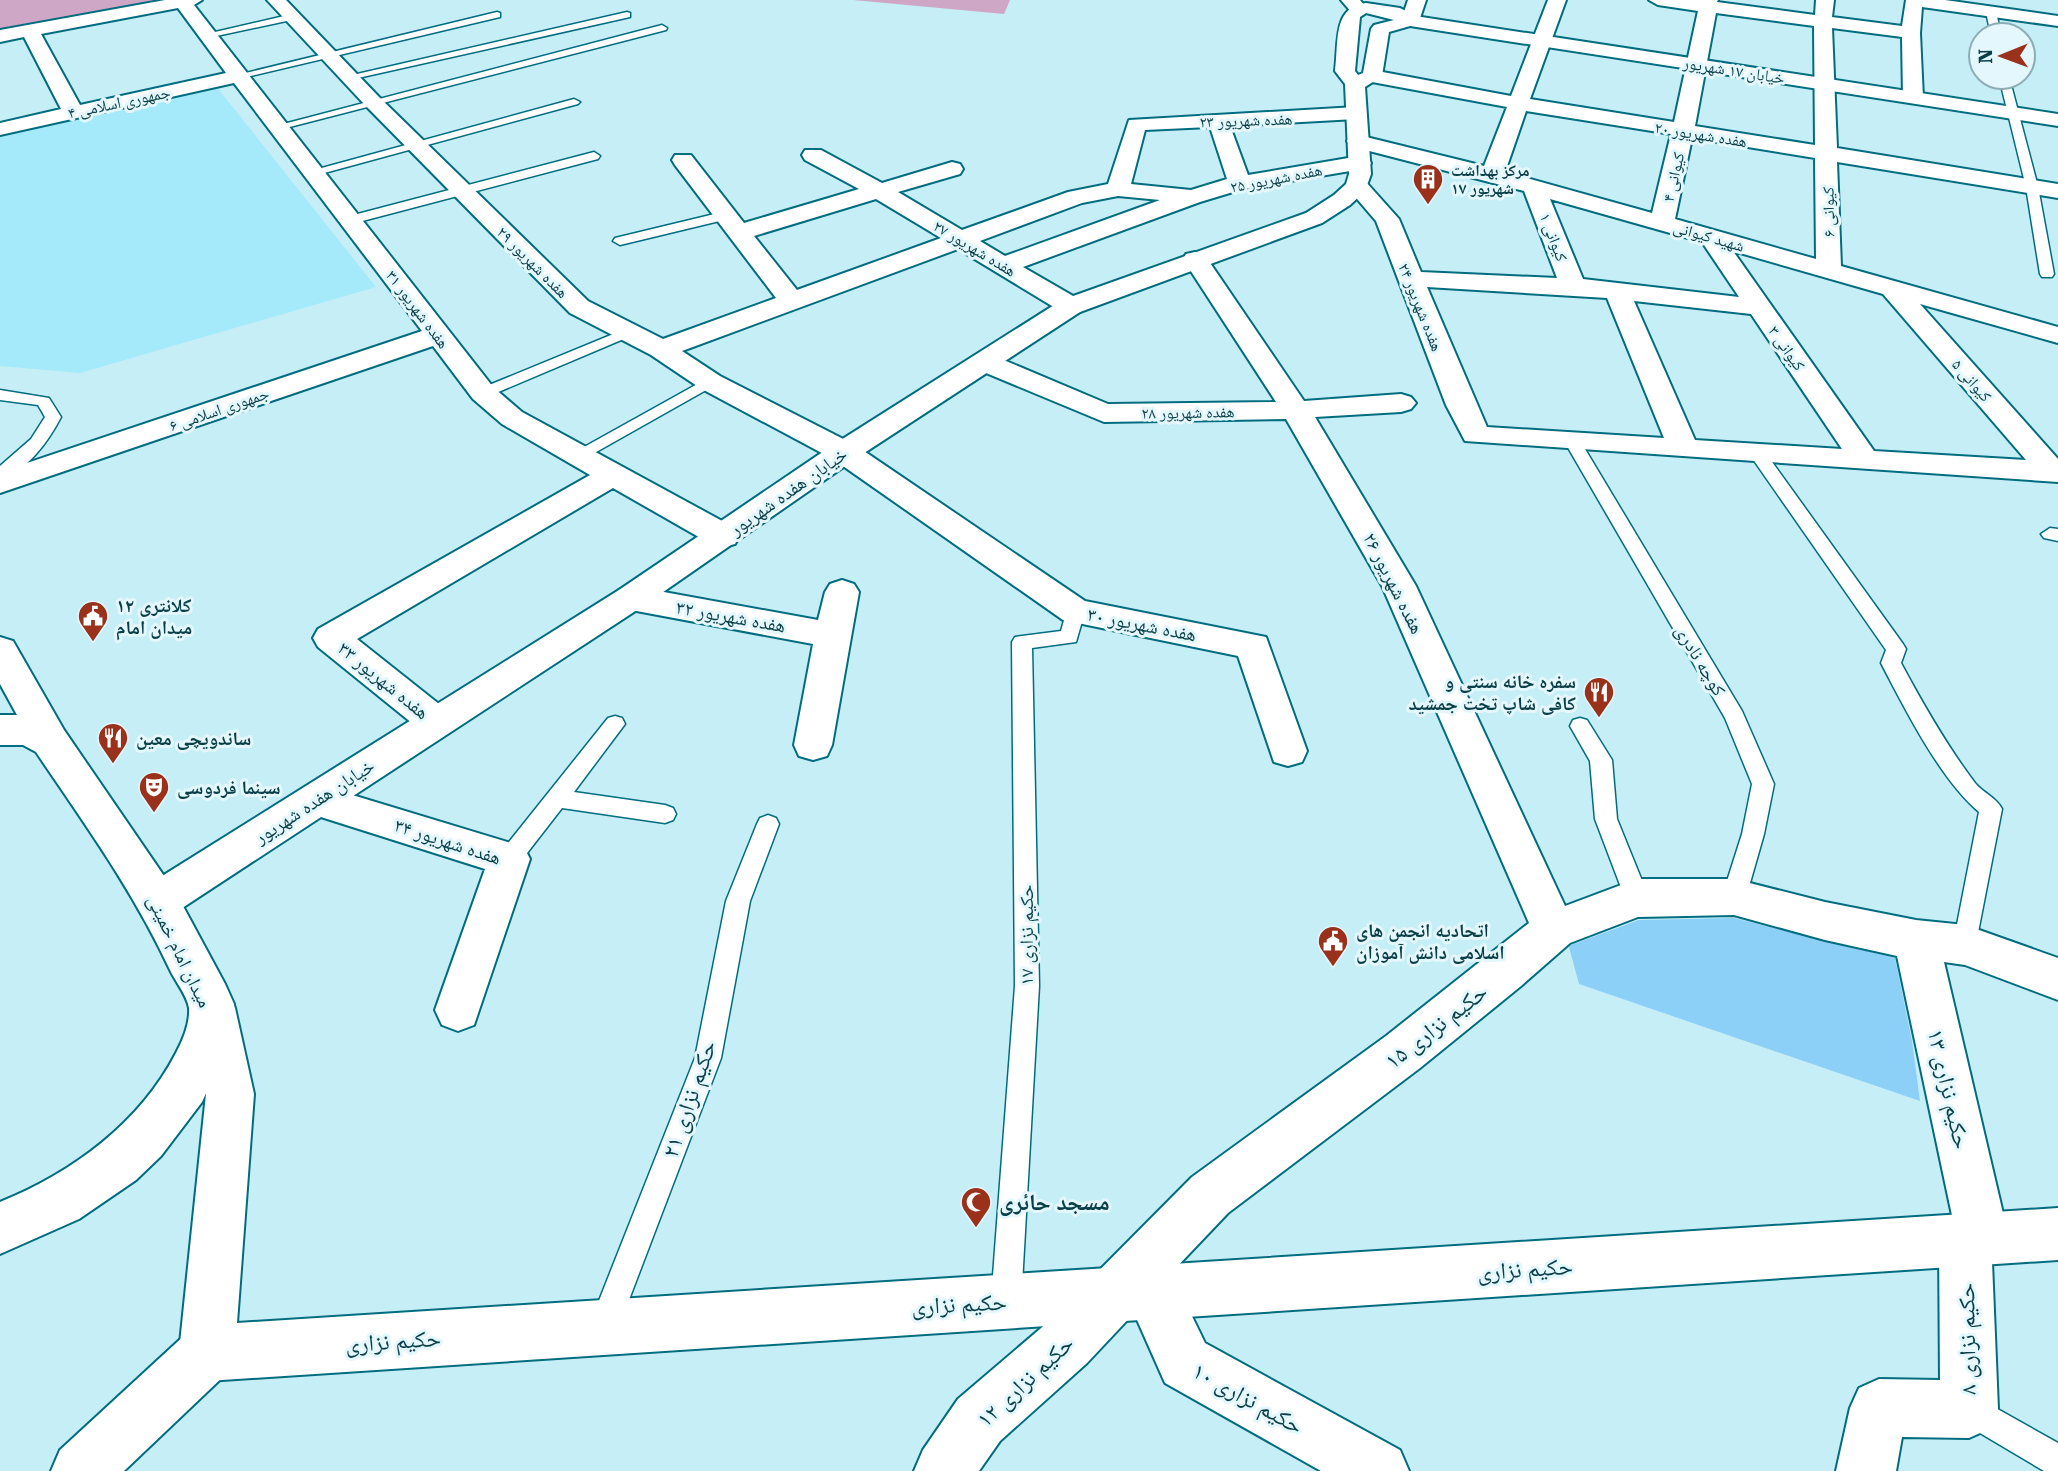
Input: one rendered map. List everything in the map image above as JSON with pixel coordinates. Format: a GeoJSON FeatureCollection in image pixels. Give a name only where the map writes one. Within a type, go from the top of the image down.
{"type":"FeatureCollection","features":[{"type":"Feature","properties":{"kind":"street"},"geometry":{"type":"LineString","coordinates":[[1360,127],[1380,29],[1385,25],[1410,21],[1417,0]]}},
{"type":"Feature","properties":{"kind":"street"},"geometry":{"type":"LineString","coordinates":[[1492,176],[1557,0]]}},
{"type":"Feature","properties":{"kind":"street"},"geometry":{"type":"LineString","coordinates":[[1658,0],[1708,3],[1823,23],[1911,33]]}},
{"type":"Feature","properties":{"kind":"street","name":"کیوانی ۶"},"geometry":{"type":"LineString","coordinates":[[1825,0],[1823,23],[1829,270]]}},
{"type":"Feature","properties":{"kind":"street"},"geometry":{"type":"LineString","coordinates":[[0,36],[188,1]]}},
{"type":"Feature","properties":{"kind":"street","name":"هفده شهریور ۳۱"},"geometry":{"type":"LineString","coordinates":[[188,1],[207,35],[483,393],[512,418],[723,536]]}},
{"type":"Feature","properties":{"kind":"street"},"geometry":{"type":"LineString","coordinates":[[1913,98],[1911,33],[1914,1],[2058,21]]}},
{"type":"Feature","properties":{"kind":"street","name":"کیوانی ۴"},"geometry":{"type":"LineString","coordinates":[[1662,223],[1698,65],[1708,3]]}},
{"type":"Feature","properties":{"kind":"street"},"geometry":{"type":"LineString","coordinates":[[1354,4],[1345,71],[1360,127]]}},
{"type":"Feature","properties":{"kind":"street","name":"خیابان ۱۷ شهریور"},"geometry":{"type":"LineString","coordinates":[[1354,4],[1394,12],[1410,21],[2058,120]]}},
{"type":"Feature","properties":{"kind":"street","name":"هفده شهریور ۲۹"},"geometry":{"type":"LineString","coordinates":[[284,9],[349,78],[579,307],[661,349],[710,382],[844,452]]}},
{"type":"Feature","properties":{"kind":"street"},"geometry":{"type":"LineString","coordinates":[[30,31],[73,112]]}},
{"type":"Feature","properties":{"kind":"street","name":"جمهوری اسلامی ۴"},"geometry":{"type":"LineString","coordinates":[[0,128],[238,76]]}},
{"type":"Feature","properties":{"kind":"street","name":"هفده شهریور ۲۰"},"geometry":{"type":"LineString","coordinates":[[1360,127],[1517,103],[2058,191]]}},
{"type":"Feature","properties":{"kind":"street"},"geometry":{"type":"LineString","coordinates":[[1218,120],[1240,183]]}},
{"type":"Feature","properties":{"kind":"street","name":"هفده شهریور ۲۳"},"geometry":{"type":"LineString","coordinates":[[1118,188],[1136,124],[1218,120],[1360,127]]}},
{"type":"Feature","properties":{"kind":"street","name":"شهید کیوانی"},"geometry":{"type":"LineString","coordinates":[[1360,127],[1492,176],[2058,335]]}},
{"type":"Feature","properties":{"kind":"street","name":"هفده شهریور ۲۵"},"geometry":{"type":"LineString","coordinates":[[1004,265],[1192,197],[1240,183],[1360,127]]}},
{"type":"Feature","properties":{"kind":"street","name":"خیابان هفده شهریور"},"geometry":{"type":"LineString","coordinates":[[158,901],[631,598],[844,452],[1071,306],[1195,259],[1275,234],[1314,218],[1342,200],[1360,127]]}},
{"type":"Feature","properties":{"kind":"street","name":"هفده شهریور ۲۴"},"geometry":{"type":"LineString","coordinates":[[1360,127],[1387,219],[1409,279],[1476,435],[1571,439]]}},
{"type":"Feature","properties":{"kind":"street","name":"هفده شهریور ۲۷"},"geometry":{"type":"LineString","coordinates":[[813,155],[878,190],[1071,306]]}},
{"type":"Feature","properties":{"kind":"street"},"geometry":{"type":"LineString","coordinates":[[683,160],[791,300]]}},
{"type":"Feature","properties":{"kind":"street"},"geometry":{"type":"LineString","coordinates":[[733,223],[878,190],[952,169]]}},
{"type":"Feature","properties":{"kind":"street"},"geometry":{"type":"LineString","coordinates":[[661,349],[1076,197],[1118,188],[1192,197]]}},
{"type":"Feature","properties":{"kind":"street","name":"کیوانی ۱"},"geometry":{"type":"LineString","coordinates":[[1534,188],[1573,286]]}},
{"type":"Feature","properties":{"kind":"street","name":"کیوانی ۳"},"geometry":{"type":"LineString","coordinates":[[1710,236],[1864,459]]}},
{"type":"Feature","properties":{"kind":"street","name":"هفده شهریور ۲۶"},"geometry":{"type":"LineString","coordinates":[[1195,259],[1296,410],[1399,586],[1554,929]]}},
{"type":"Feature","properties":{"kind":"street"},"geometry":{"type":"LineString","coordinates":[[1409,279],[1573,286],[1759,307]]}},
{"type":"Feature","properties":{"kind":"street","name":"کیوانی ۵"},"geometry":{"type":"LineString","coordinates":[[1892,288],[2055,472]]}},
{"type":"Feature","properties":{"kind":"street"},"geometry":{"type":"LineString","coordinates":[[1617,291],[1683,447]]}},
{"type":"Feature","properties":{"kind":"street","name":"جمهوری اسلامی ۶"},"geometry":{"type":"LineString","coordinates":[[0,483],[438,335]]}},
{"type":"Feature","properties":{"kind":"street","name":"هفده شهریور ۲۸"},"geometry":{"type":"LineString","coordinates":[[984,362],[1104,413],[1296,410],[1401,403]]}},
{"type":"Feature","properties":{"kind":"street"},"geometry":{"type":"LineString","coordinates":[[1571,439],[2055,472]]}},
{"type":"Feature","properties":{"kind":"street","name":"هفده شهریور ۳۰"},"geometry":{"type":"LineString","coordinates":[[844,452],[1075,611],[1253,646],[1288,751]]}},
{"type":"Feature","properties":{"kind":"street","name":"هفده شهریور ۳۳"},"geometry":{"type":"LineString","coordinates":[[436,722],[331,638],[612,475]]}},
{"type":"Feature","properties":{"kind":"street"},"geometry":{"type":"LineString","coordinates":[[813,746],[842,592]]}},
{"type":"Feature","properties":{"kind":"street","name":"هفده شهریور ۳۲"},"geometry":{"type":"LineString","coordinates":[[631,598],[832,635]]}},
{"type":"Feature","properties":{"kind":"street","name":"میدان امام خمینی"},"geometry":{"type":"LineString","coordinates":[[0,650],[50,741],[158,901],[212,1008],[207,1038],[194,1071],[172,1104],[144,1138],[109,1169],[69,1197],[26,1219],[0,1228]]}},
{"type":"Feature","properties":{"kind":"street"},"geometry":{"type":"LineString","coordinates":[[0,730],[28,730],[50,741]]}},
{"type":"Feature","properties":{"kind":"street","name":"هفده شهریور ۳۴"},"geometry":{"type":"LineString","coordinates":[[316,800],[509,859],[458,1010]]}},
{"type":"Feature","properties":{"kind":"street","name":"حکیم نزاری ۱۵"},"geometry":{"type":"LineString","coordinates":[[1133,1294],[1210,1195],[1413,1044],[1505,972],[1554,929],[1637,898],[1734,897],[1825,921],[1916,940],[1965,945],[2058,979]]}},
{"type":"Feature","properties":{"kind":"street","name":"حکیم نزاری ۱۳"},"geometry":{"type":"LineString","coordinates":[[1916,940],[1974,1240]]}},
{"type":"Feature","properties":{"kind":"street"},"geometry":{"type":"LineString","coordinates":[[81,1471],[207,1353],[230,1094],[212,1008]]}},
{"type":"Feature","properties":{"kind":"street","name":"حکیم نزاری"},"geometry":{"type":"LineString","coordinates":[[207,1353],[2058,1234]]}},
{"type":"Feature","properties":{"kind":"street","name":"حکیم نزاری ۸"},"geometry":{"type":"LineString","coordinates":[[1866,1471],[1879,1408],[1969,1409],[1974,1240]]}},
{"type":"Feature","properties":{"kind":"street","name":"حکیم نزاری ۱۰"},"geometry":{"type":"LineString","coordinates":[[1133,1294],[1185,1363],[1373,1469]]}},
{"type":"Feature","properties":{"kind":"street","name":"حکیم نزاری ۱۲"},"geometry":{"type":"LineString","coordinates":[[944,1471],[979,1420],[1067,1343],[1133,1294]]}},
{"type":"Feature","properties":{"kind":"lane"},"geometry":{"type":"LineString","coordinates":[[207,35],[284,9]]}},
{"type":"Feature","properties":{"kind":"lane"},"geometry":{"type":"LineString","coordinates":[[1991,12],[1993,21]]}},
{"type":"Feature","properties":{"kind":"lane"},"geometry":{"type":"LineString","coordinates":[[349,78],[627,15]]}},
{"type":"Feature","properties":{"kind":"lane"},"geometry":{"type":"LineString","coordinates":[[238,76],[497,16]]}},
{"type":"Feature","properties":{"kind":"lane"},"geometry":{"type":"LineString","coordinates":[[278,127],[662,28]]}},
{"type":"Feature","properties":{"kind":"lane"},"geometry":{"type":"LineString","coordinates":[[2007,91],[2050,265]]}},
{"type":"Feature","properties":{"kind":"lane"},"geometry":{"type":"LineString","coordinates":[[313,172],[574,102]]}},
{"type":"Feature","properties":{"kind":"lane"},"geometry":{"type":"LineString","coordinates":[[351,220],[593,156]]}},
{"type":"Feature","properties":{"kind":"lane"},"geometry":{"type":"LineString","coordinates":[[620,241],[733,223]]}},
{"type":"Feature","properties":{"kind":"lane"},"geometry":{"type":"LineString","coordinates":[[483,393],[628,332]]}},
{"type":"Feature","properties":{"kind":"lane"},"geometry":{"type":"LineString","coordinates":[[576,456],[710,382]]}},
{"type":"Feature","properties":{"kind":"lane"},"geometry":{"type":"LineString","coordinates":[[0,395],[43,401],[53,417],[44,436],[20,461],[0,474]]}},
{"type":"Feature","properties":{"kind":"lane","name":"کوچه نادری"},"geometry":{"type":"LineString","coordinates":[[1571,439],[1735,717],[1763,784],[1753,834],[1734,897]]}},
{"type":"Feature","properties":{"kind":"lane"},"geometry":{"type":"LineString","coordinates":[[1756,452],[1896,649],[1891,663],[1912,703],[1969,791],[1991,809],[1965,945]]}},
{"type":"Feature","properties":{"kind":"lane","name":"حکیم نزاری ۱۷"},"geometry":{"type":"LineString","coordinates":[[1006,1302],[1027,986],[1022,642],[1069,637],[1075,611]]}},
{"type":"Feature","properties":{"kind":"lane"},"geometry":{"type":"LineString","coordinates":[[509,859],[615,724]]}},
{"type":"Feature","properties":{"kind":"lane"},"geometry":{"type":"LineString","coordinates":[[1580,726],[1601,760],[1606,819],[1637,898]]}},
{"type":"Feature","properties":{"kind":"lane"},"geometry":{"type":"LineString","coordinates":[[557,798],[665,814]]}},
{"type":"Feature","properties":{"kind":"lane","name":"حکیم نزاری ۲۱"},"geometry":{"type":"LineString","coordinates":[[603,1328],[708,1058],[738,901],[768,824]]}},
{"type":"Feature","properties":{"kind":"lane"},"geometry":{"type":"LineString","coordinates":[[1969,1409],[2058,1461]]}},
{"type":"Feature","properties":{"kind":"shaded area"},"geometry":{"type":"Polygon","coordinates":[[[0,0],[174,0],[0,32],[0,0]]]}},
{"type":"Feature","properties":{"kind":"shaded area"},"geometry":{"type":"Polygon","coordinates":[[[853,0],[1010,0],[1004,14],[853,0]]]}},
{"type":"Feature","properties":{"kind":"shaded area"},"geometry":{"type":"Polygon","coordinates":[[[216,86],[376,287],[80,373],[0,366],[0,135],[216,86]]]}},
{"type":"Feature","properties":{"kind":"building"},"geometry":{"type":"Polygon","coordinates":[[[1734,918],[1895,958],[1912,1041],[1920,1101],[1579,984],[1569,947],[1571,945],[1639,920],[1734,918]]]}},
{"type":"Feature","properties":{"kind":"place","name":"مرکز بهداشت ۱۷ شهریور"},"geometry":{"type":"Point","coordinates":[1428,206]}},
{"type":"Feature","properties":{"kind":"place","name":"کلانتری ۱۲ میدان امام"},"geometry":{"type":"Point","coordinates":[93,643]}},
{"type":"Feature","properties":{"kind":"place","name":"سفره خانه سنتی و کافی شاپ تخت جمشید"},"geometry":{"type":"Point","coordinates":[1599,719]}},
{"type":"Feature","properties":{"kind":"place","name":"ساندویچی معین"},"geometry":{"type":"Point","coordinates":[113,765]}},
{"type":"Feature","properties":{"kind":"place","name":"سینما فردوسی"},"geometry":{"type":"Point","coordinates":[154,814]}},
{"type":"Feature","properties":{"kind":"place","name":"اتحادیه انجمن های اسلامی دانش آموزان"},"geometry":{"type":"Point","coordinates":[1333,968]}},
{"type":"Feature","properties":{"kind":"place","name":"مسجد حائری"},"geometry":{"type":"Point","coordinates":[976,1229]}}]}
